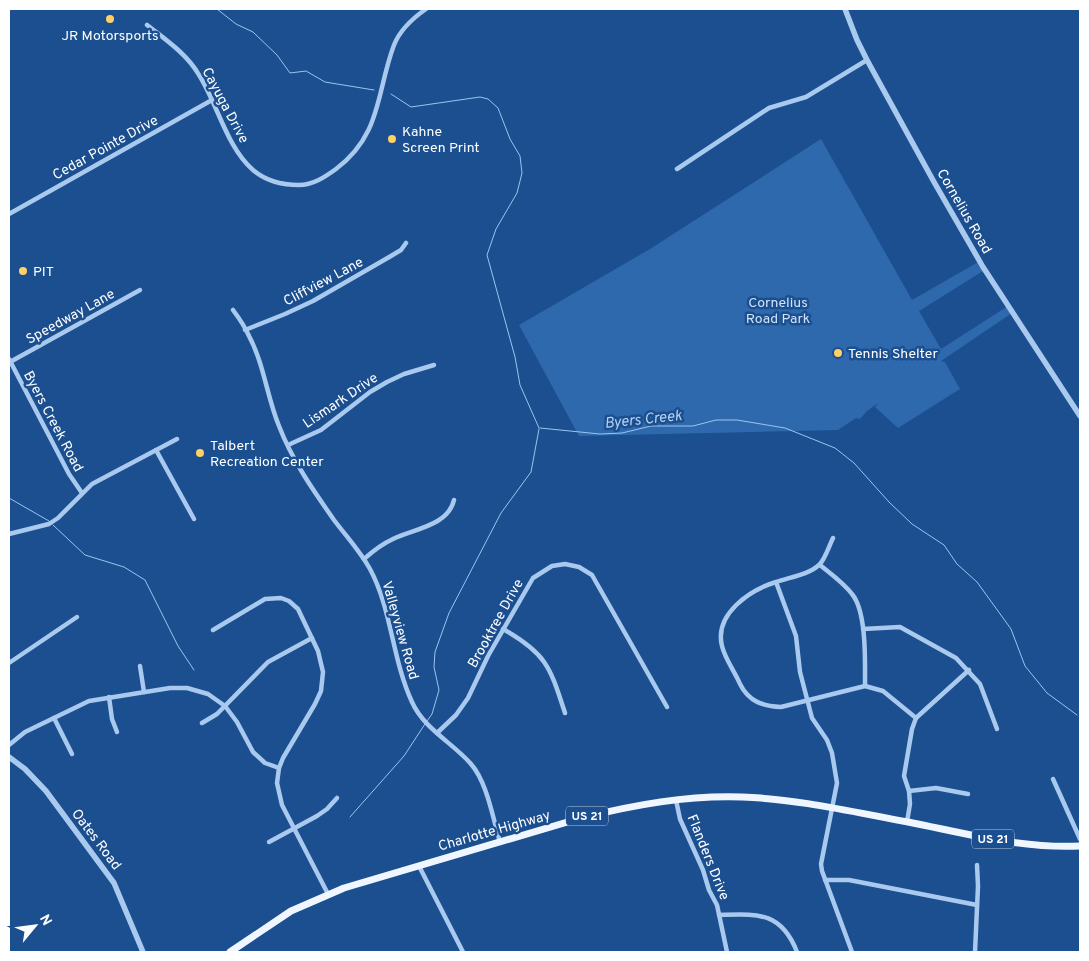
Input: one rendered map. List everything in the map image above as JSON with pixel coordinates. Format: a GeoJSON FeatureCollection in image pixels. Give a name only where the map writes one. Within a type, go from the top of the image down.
{"type":"FeatureCollection","features":[{"type":"Feature","properties":{"kind":"main road","name":"Charlotte Highway"},"geometry":{"type":"LineString","coordinates":[[230,952],[292,911],[328,894],[620,808],[676,800],[742,797],[783,800],[1019,843],[1080,846]]}},
{"type":"Feature","properties":{"kind":"street","name":"Cayuga Drive"},"geometry":{"type":"LineString","coordinates":[[148,25],[190,63],[199,74],[234,146],[251,168],[264,178],[276,183],[306,185],[318,181],[353,155],[366,135],[379,104],[395,44],[412,19],[426,9]]}},
{"type":"Feature","properties":{"kind":"street","name":"Cornelius Road"},"geometry":{"type":"LineString","coordinates":[[845,9],[867,60],[983,267],[1080,416]]}},
{"type":"Feature","properties":{"kind":"street"},"geometry":{"type":"LineString","coordinates":[[677,169],[769,108],[806,97],[867,60]]}},
{"type":"Feature","properties":{"kind":"street","name":"Cedar Pointe Drive"},"geometry":{"type":"LineString","coordinates":[[9,214],[212,100]]}},
{"type":"Feature","properties":{"kind":"street","name":"Cliffview Lane"},"geometry":{"type":"LineString","coordinates":[[245,330],[313,301],[401,250],[406,244]]}},
{"type":"Feature","properties":{"kind":"street","name":"Speedway Lane"},"geometry":{"type":"LineString","coordinates":[[10,360],[140,290]]}},
{"type":"Feature","properties":{"kind":"street","name":"Valleyview Road"},"geometry":{"type":"LineString","coordinates":[[233,310],[255,351],[278,424],[298,467],[370,568],[380,595],[404,685],[413,704],[424,720],[472,765],[480,777],[500,842]]}},
{"type":"Feature","properties":{"kind":"street","name":"Byers Creek Road"},"geometry":{"type":"LineString","coordinates":[[10,360],[72,480],[82,493]]}},
{"type":"Feature","properties":{"kind":"street","name":"Lismark Drive"},"geometry":{"type":"LineString","coordinates":[[288,445],[321,430],[370,392],[387,382],[411,371],[434,365]]}},
{"type":"Feature","properties":{"kind":"street"},"geometry":{"type":"LineString","coordinates":[[9,534],[49,524],[64,513],[92,484],[178,439]]}},
{"type":"Feature","properties":{"kind":"street"},"geometry":{"type":"LineString","coordinates":[[156,450],[194,518]]}},
{"type":"Feature","properties":{"kind":"street"},"geometry":{"type":"LineString","coordinates":[[364,559],[380,546],[445,516],[453,506],[454,500]]}},
{"type":"Feature","properties":{"kind":"street"},"geometry":{"type":"LineString","coordinates":[[833,538],[820,564],[809,571],[763,586],[750,594],[726,617],[721,635],[722,647],[743,690],[755,702],[767,706],[781,707],[866,686],[883,691],[916,718]]}},
{"type":"Feature","properties":{"kind":"street","name":"Brooktree Drive"},"geometry":{"type":"LineString","coordinates":[[437,733],[456,715],[468,698],[488,656],[533,578],[552,566],[565,564],[579,567],[592,574],[667,707]]}},
{"type":"Feature","properties":{"kind":"street"},"geometry":{"type":"LineString","coordinates":[[820,564],[852,594],[858,605],[863,629],[866,686]]}},
{"type":"Feature","properties":{"kind":"street"},"geometry":{"type":"LineString","coordinates":[[776,582],[796,636],[800,672],[812,718],[827,740],[832,753],[838,783],[821,864],[825,880],[852,952]]}},
{"type":"Feature","properties":{"kind":"street"},"geometry":{"type":"LineString","coordinates":[[213,630],[262,601],[277,598],[289,601],[298,609],[312,638],[322,661],[321,691],[283,758],[279,768],[278,792],[282,805],[328,894]]}},
{"type":"Feature","properties":{"kind":"street"},"geometry":{"type":"LineString","coordinates":[[9,664],[77,617]]}},
{"type":"Feature","properties":{"kind":"street"},"geometry":{"type":"LineString","coordinates":[[863,629],[900,627],[956,658],[969,670],[984,692],[997,729]]}},
{"type":"Feature","properties":{"kind":"street"},"geometry":{"type":"LineString","coordinates":[[503,629],[533,648],[544,661],[550,671],[565,713]]}},
{"type":"Feature","properties":{"kind":"street"},"geometry":{"type":"LineString","coordinates":[[202,723],[217,714],[268,662],[312,638]]}},
{"type":"Feature","properties":{"kind":"street"},"geometry":{"type":"LineString","coordinates":[[140,666],[144,692]]}},
{"type":"Feature","properties":{"kind":"street"},"geometry":{"type":"LineString","coordinates":[[907,822],[910,804],[909,791],[904,776],[905,764],[916,718],[969,670]]}},
{"type":"Feature","properties":{"kind":"street"},"geometry":{"type":"LineString","coordinates":[[9,745],[25,732],[89,701],[178,688],[192,689],[208,694],[225,706],[257,756],[265,763],[279,768]]}},
{"type":"Feature","properties":{"kind":"street"},"geometry":{"type":"LineString","coordinates":[[109,697],[112,719],[117,732]]}},
{"type":"Feature","properties":{"kind":"street"},"geometry":{"type":"LineString","coordinates":[[54,718],[72,754]]}},
{"type":"Feature","properties":{"kind":"street","name":"Oates Road"},"geometry":{"type":"LineString","coordinates":[[9,757],[25,769],[46,791],[114,883],[143,952]]}},
{"type":"Feature","properties":{"kind":"street"},"geometry":{"type":"LineString","coordinates":[[1053,779],[1080,838]]}},
{"type":"Feature","properties":{"kind":"street"},"geometry":{"type":"LineString","coordinates":[[909,791],[936,788],[968,794]]}},
{"type":"Feature","properties":{"kind":"street"},"geometry":{"type":"LineString","coordinates":[[269,842],[323,812],[337,798]]}},
{"type":"Feature","properties":{"kind":"street","name":"Flanders Drive"},"geometry":{"type":"LineString","coordinates":[[676,800],[680,819],[704,870],[708,890],[716,901],[727,952]]}},
{"type":"Feature","properties":{"kind":"street"},"geometry":{"type":"LineString","coordinates":[[975,952],[977,865]]}},
{"type":"Feature","properties":{"kind":"street"},"geometry":{"type":"LineString","coordinates":[[419,866],[463,952]]}},
{"type":"Feature","properties":{"kind":"street"},"geometry":{"type":"LineString","coordinates":[[825,880],[849,880],[977,905]]}},
{"type":"Feature","properties":{"kind":"street"},"geometry":{"type":"LineString","coordinates":[[719,915],[756,914],[772,919],[785,930],[797,952]]}},
{"type":"Feature","properties":{"kind":"green space","name":"Cornelius Road Park"},"geometry":{"type":"Polygon","coordinates":[[[821,139],[912,300],[980,261],[983,271],[919,311],[941,349],[1008,306],[1012,313],[941,361],[945,362],[960,389],[898,428],[875,407],[878,403],[860,419],[856,418],[838,430],[579,436],[519,325],[650,249],[821,139]]]}},
{"type":"Feature","properties":{"kind":"waterway","name":"Byers Creek"},"geometry":{"type":"LineString","coordinates":[[217,9],[236,24],[253,32],[277,55],[290,73],[306,71],[325,82],[374,90]]}},
{"type":"Feature","properties":{"kind":"waterway","name":"Byers Creek"},"geometry":{"type":"LineString","coordinates":[[391,94],[411,107],[480,97],[488,99],[498,108],[510,139],[520,156],[522,173],[517,193],[496,229],[487,255],[515,357],[520,385],[539,428]]}},
{"type":"Feature","properties":{"kind":"waterway","name":"Byers Creek"},"geometry":{"type":"LineString","coordinates":[[540,428],[600,434],[622,433],[651,426],[693,426],[716,420],[737,420],[785,428],[835,448],[854,463],[889,502],[912,524],[944,545],[957,564],[977,582],[1011,629],[1025,666],[1047,693],[1077,715]]}},
{"type":"Feature","properties":{"kind":"waterway"},"geometry":{"type":"LineString","coordinates":[[427,721],[432,714],[439,690],[434,667],[435,652],[449,613],[501,513],[531,472],[539,429]]}},
{"type":"Feature","properties":{"kind":"waterway"},"geometry":{"type":"LineString","coordinates":[[9,498],[49,521]]}},
{"type":"Feature","properties":{"kind":"waterway"},"geometry":{"type":"LineString","coordinates":[[53,525],[85,555],[124,567],[145,580],[178,646],[194,670]]}},
{"type":"Feature","properties":{"kind":"waterway"},"geometry":{"type":"LineString","coordinates":[[350,817],[404,756],[425,724]]}},
{"type":"Feature","properties":{"kind":"place","name":"JR Motorsports"},"geometry":{"type":"Point","coordinates":[110,19]}},
{"type":"Feature","properties":{"kind":"place","name":"Kahne Screen Print"},"geometry":{"type":"Point","coordinates":[392,139]}},
{"type":"Feature","properties":{"kind":"place","name":"PIT"},"geometry":{"type":"Point","coordinates":[23,271]}},
{"type":"Feature","properties":{"kind":"place","name":"Tennis Shelter"},"geometry":{"type":"Point","coordinates":[838,353]}},
{"type":"Feature","properties":{"kind":"place","name":"Talbert Recreation Center"},"geometry":{"type":"Point","coordinates":[200,453]}}]}
